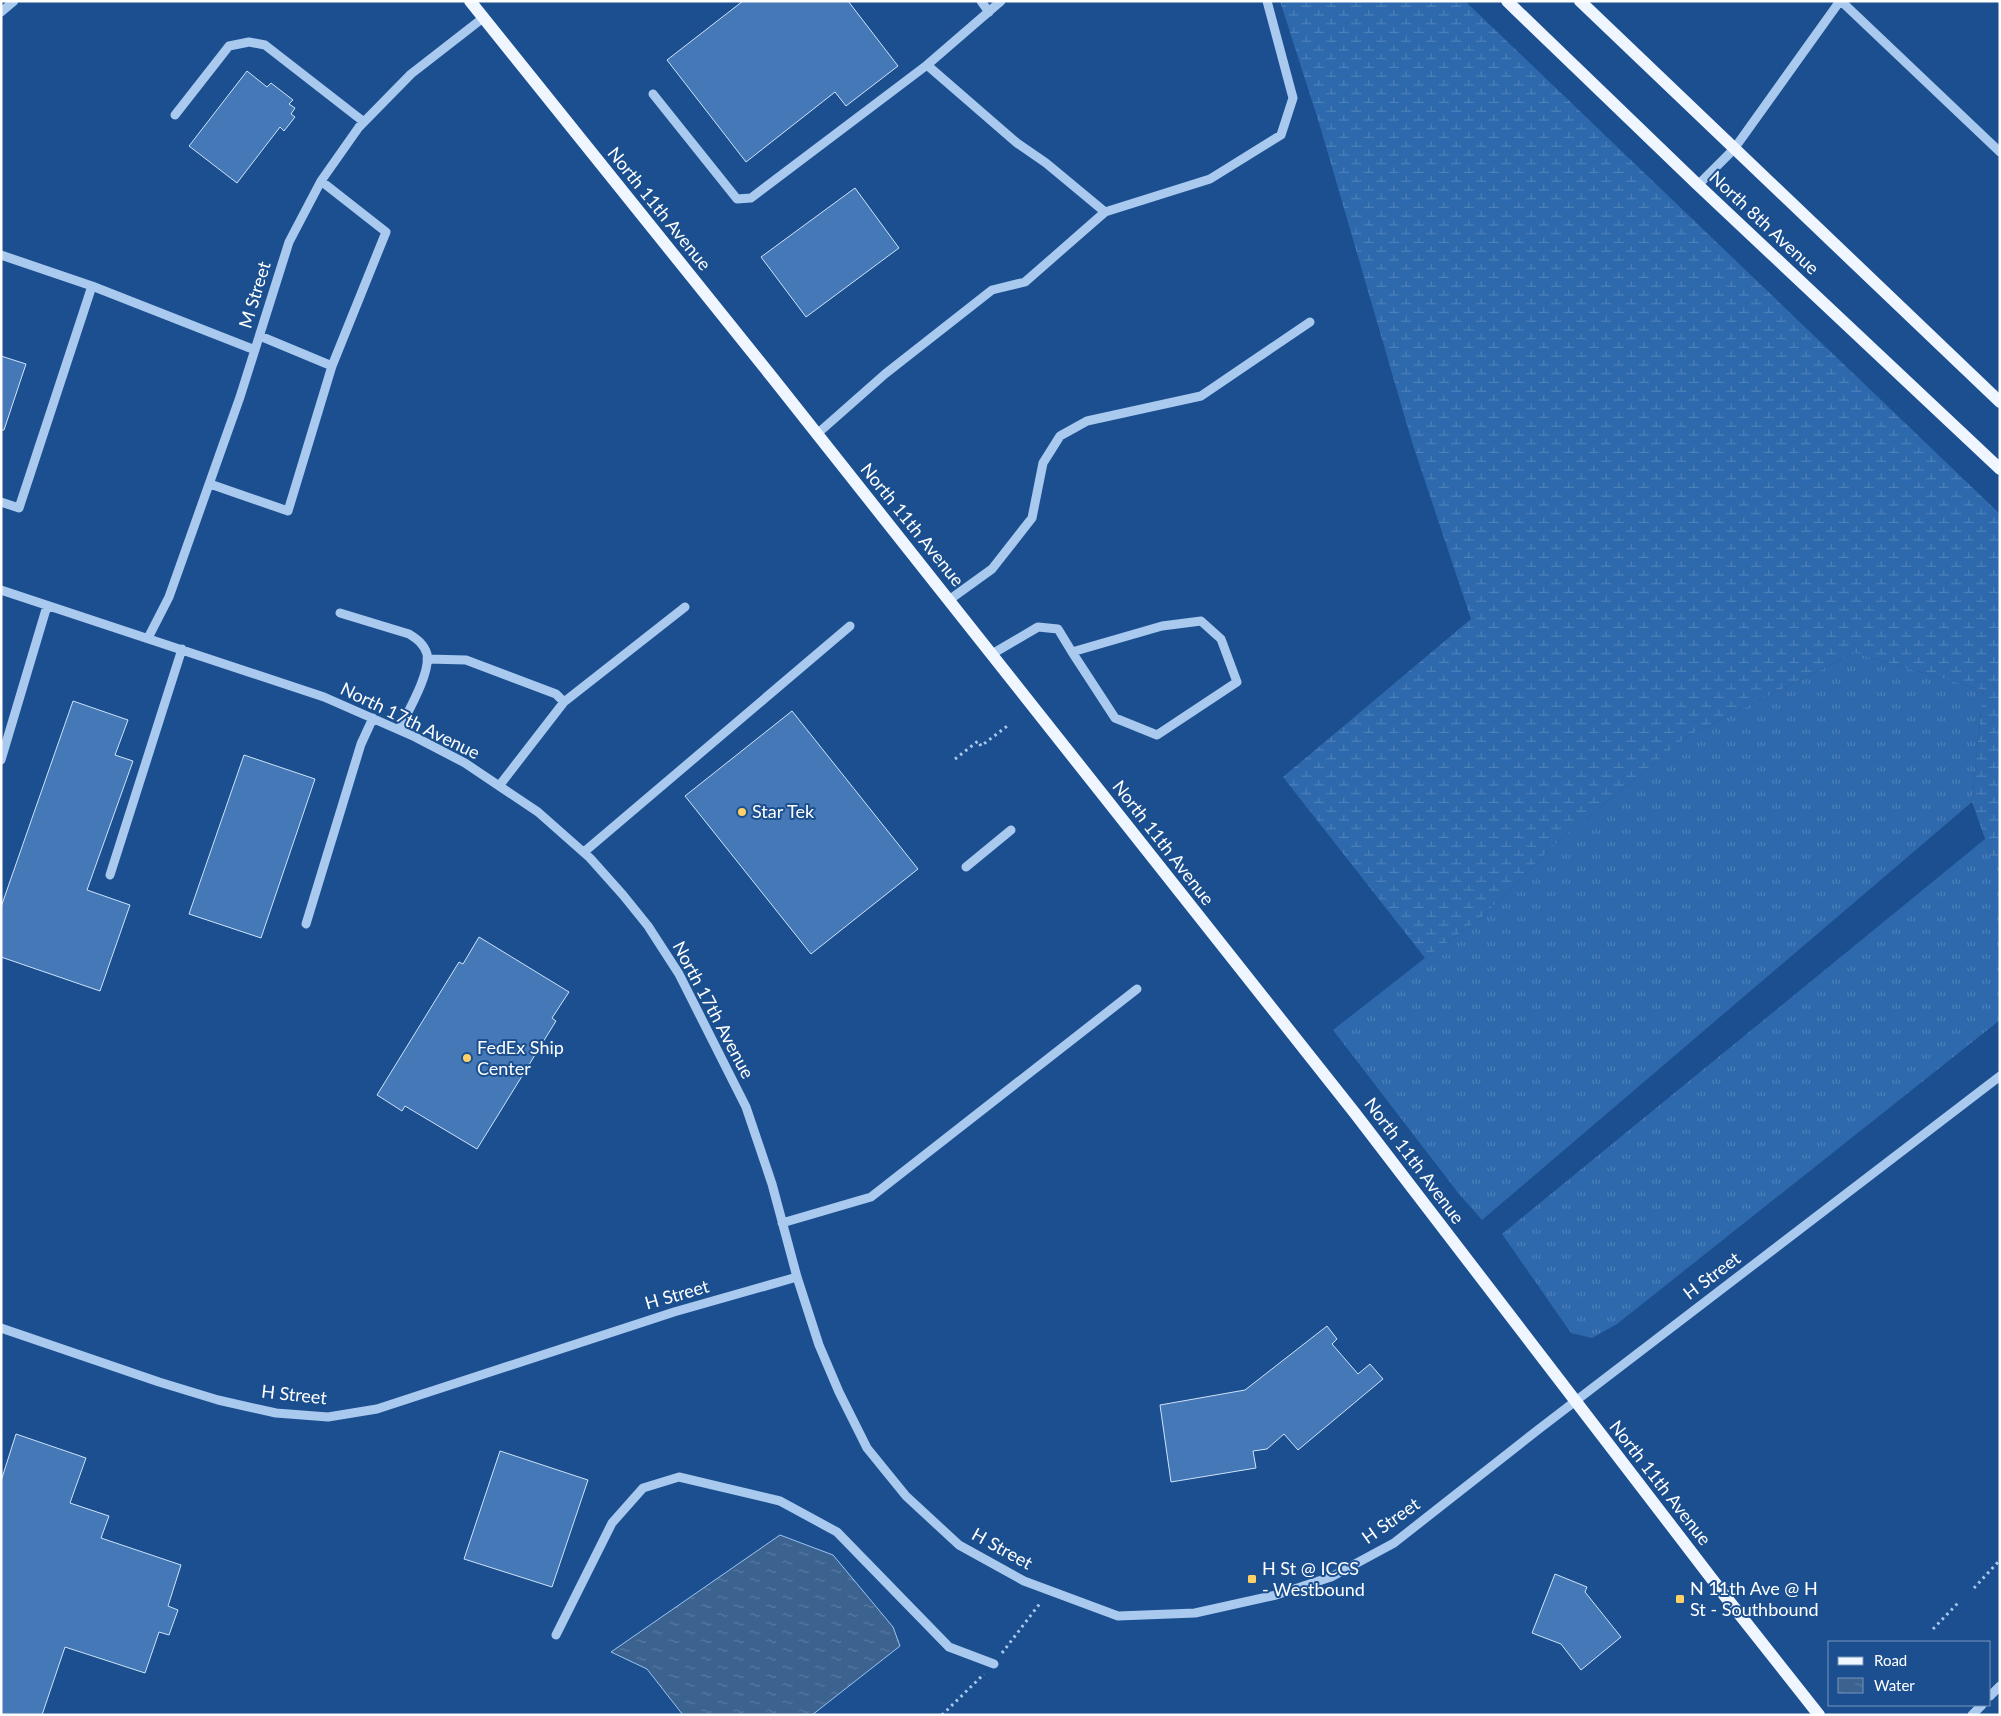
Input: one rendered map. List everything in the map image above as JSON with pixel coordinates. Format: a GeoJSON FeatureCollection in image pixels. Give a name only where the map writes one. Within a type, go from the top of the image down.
{"type":"FeatureCollection","features":[{"type":"Feature","properties":{"kind":"main road","name":"North 11th Avenue"},"geometry":{"type":"LineString","coordinates":[[470,1],[817,434],[1354,1112],[1819,1715]]}},
{"type":"Feature","properties":{"kind":"main road","name":"North 8th Avenue"},"geometry":{"type":"LineString","coordinates":[[1507,1],[1698,185],[2000,469]]}},
{"type":"Feature","properties":{"kind":"main road","name":"North 8th Avenue"},"geometry":{"type":"LineString","coordinates":[[1580,1],[2000,402]]}},
{"type":"Feature","properties":{"kind":"street"},"geometry":{"type":"LineString","coordinates":[[1,12],[14,1]]}},
{"type":"Feature","properties":{"kind":"street"},"geometry":{"type":"LineString","coordinates":[[981,1],[989,12]]}},
{"type":"Feature","properties":{"kind":"street"},"geometry":{"type":"LineString","coordinates":[[653,94],[737,199],[751,198],[927,65],[1001,1]]}},
{"type":"Feature","properties":{"kind":"street"},"geometry":{"type":"LineString","coordinates":[[817,434],[885,374],[992,290],[1025,282],[1105,212],[1210,179],[1281,135],[1292,98],[1267,1]]}},
{"type":"Feature","properties":{"kind":"street"},"geometry":{"type":"LineString","coordinates":[[1698,185],[1734,149],[1840,1],[2000,152]]}},
{"type":"Feature","properties":{"kind":"street","name":"M Street"},"geometry":{"type":"LineString","coordinates":[[148,638],[169,597],[210,484],[260,336],[289,242],[321,181],[364,122],[411,74],[483,18]]}},
{"type":"Feature","properties":{"kind":"street"},"geometry":{"type":"LineString","coordinates":[[175,115],[229,46],[249,42],[265,45],[364,122]]}},
{"type":"Feature","properties":{"kind":"street"},"geometry":{"type":"LineString","coordinates":[[927,65],[1017,143],[1046,162],[1105,212]]}},
{"type":"Feature","properties":{"kind":"street"},"geometry":{"type":"LineString","coordinates":[[210,484],[288,511],[332,366],[386,232],[321,181]]}},
{"type":"Feature","properties":{"kind":"street"},"geometry":{"type":"LineString","coordinates":[[1,255],[92,286],[255,350]]}},
{"type":"Feature","properties":{"kind":"street"},"geometry":{"type":"LineString","coordinates":[[1,502],[19,508],[92,286]]}},
{"type":"Feature","properties":{"kind":"street"},"geometry":{"type":"LineString","coordinates":[[949,600],[992,569],[1032,518],[1043,463],[1060,436],[1087,421],[1201,396],[1310,322]]}},
{"type":"Feature","properties":{"kind":"street"},"geometry":{"type":"LineString","coordinates":[[260,336],[332,366]]}},
{"type":"Feature","properties":{"kind":"street","name":"North 17th Avenue"},"geometry":{"type":"LineString","coordinates":[[1,590],[324,697],[399,730],[465,763],[538,812],[584,852],[623,894],[648,926],[678,974],[746,1107],[772,1184],[797,1276]]}},
{"type":"Feature","properties":{"kind":"street"},"geometry":{"type":"LineString","coordinates":[[1,760],[47,606]]}},
{"type":"Feature","properties":{"kind":"street"},"geometry":{"type":"LineString","coordinates":[[499,786],[564,702],[685,607]]}},
{"type":"Feature","properties":{"kind":"street"},"geometry":{"type":"LineString","coordinates":[[340,613],[409,634],[419,640],[424,648],[427,659],[426,670],[399,730]]}},
{"type":"Feature","properties":{"kind":"street"},"geometry":{"type":"LineString","coordinates":[[992,654],[1038,627],[1058,629],[1072,652],[1115,718],[1157,735],[1237,682],[1221,639],[1201,621],[1162,626],[1072,652]]}},
{"type":"Feature","properties":{"kind":"street"},"geometry":{"type":"LineString","coordinates":[[584,852],[850,626]]}},
{"type":"Feature","properties":{"kind":"street"},"geometry":{"type":"LineString","coordinates":[[110,875],[182,649]]}},
{"type":"Feature","properties":{"kind":"street"},"geometry":{"type":"LineString","coordinates":[[427,659],[466,660],[556,694],[564,702]]}},
{"type":"Feature","properties":{"kind":"street"},"geometry":{"type":"LineString","coordinates":[[306,924],[361,744],[373,718]]}},
{"type":"Feature","properties":{"kind":"street"},"geometry":{"type":"LineString","coordinates":[[966,867],[1011,830]]}},
{"type":"Feature","properties":{"kind":"street"},"geometry":{"type":"LineString","coordinates":[[782,1223],[871,1196],[1137,989]]}},
{"type":"Feature","properties":{"kind":"street","name":"H Street"},"geometry":{"type":"LineString","coordinates":[[1,1328],[218,1400],[276,1414],[328,1417],[377,1409],[674,1312],[797,1276],[819,1345],[866,1448],[906,1496],[959,1545],[1024,1581],[1118,1616],[1195,1613],[1276,1595],[1332,1577],[1394,1543],[1575,1401],[2000,1076]]}},
{"type":"Feature","properties":{"kind":"street"},"geometry":{"type":"LineString","coordinates":[[556,1635],[612,1523],[643,1488],[679,1477],[780,1501],[836,1532],[949,1648],[994,1664]]}},
{"type":"Feature","properties":{"kind":"street"},"geometry":{"type":"LineString","coordinates":[[1991,1695],[2000,1686]]}},
{"type":"Feature","properties":{"kind":"street"},"geometry":{"type":"LineString","coordinates":[[1972,1715],[1981,1706]]}},
{"type":"Feature","properties":{"kind":"path"},"geometry":{"type":"LineString","coordinates":[[955,759],[978,741],[981,746],[1010,724]]}},
{"type":"Feature","properties":{"kind":"path"},"geometry":{"type":"LineString","coordinates":[[1974,1588],[1999,1561]]}},
{"type":"Feature","properties":{"kind":"path"},"geometry":{"type":"LineString","coordinates":[[1933,1629],[1958,1604]]}},
{"type":"Feature","properties":{"kind":"green space"},"geometry":{"type":"Polygon","coordinates":[[[1280,1],[1465,1],[2000,514],[2000,863],[1995,867],[1972,802],[1983,690],[1855,653],[1689,735],[1553,846],[1481,918],[1425,958],[1283,777],[1471,619],[1412,442],[1320,126],[1280,1]]]}},
{"type":"Feature","properties":{"kind":"green space"},"geometry":{"type":"Polygon","coordinates":[[[1855,653],[1983,690],[1972,802],[1482,1220],[1459,1194],[1333,1030],[1425,958],[1481,918],[1553,846],[1689,735],[1855,653]]]}},
{"type":"Feature","properties":{"kind":"green space"},"geometry":{"type":"Polygon","coordinates":[[[1985,839],[1995,866],[2000,863],[2000,1020],[1617,1324],[1592,1338],[1571,1333],[1502,1234],[1985,839]]]}},
{"type":"Feature","properties":{"kind":"water"},"geometry":{"type":"Polygon","coordinates":[[[780,1535],[833,1555],[893,1627],[900,1646],[812,1715],[683,1715],[647,1669],[611,1652],[780,1535]]]}},
{"type":"Feature","properties":{"kind":"building"},"geometry":{"type":"Polygon","coordinates":[[[743,1],[848,1],[898,66],[846,106],[835,92],[746,162],[667,60],[743,1]]]}},
{"type":"Feature","properties":{"kind":"building"},"geometry":{"type":"Polygon","coordinates":[[[247,71],[267,87],[271,83],[293,100],[289,104],[295,108],[291,114],[295,117],[284,131],[280,127],[237,183],[189,146],[247,71]]]}},
{"type":"Feature","properties":{"kind":"building"},"geometry":{"type":"Polygon","coordinates":[[[855,188],[899,248],[806,317],[761,257],[855,188]]]}},
{"type":"Feature","properties":{"kind":"building"},"geometry":{"type":"Polygon","coordinates":[[[1,356],[26,364],[4,430],[1,430],[1,356]]]}},
{"type":"Feature","properties":{"kind":"building"},"geometry":{"type":"Polygon","coordinates":[[[73,701],[128,720],[115,755],[133,761],[87,890],[130,905],[100,991],[1,957],[1,907],[73,701]]]}},
{"type":"Feature","properties":{"kind":"building"},"geometry":{"type":"Polygon","coordinates":[[[792,711],[918,869],[811,954],[685,796],[792,711]]]}},
{"type":"Feature","properties":{"kind":"building"},"geometry":{"type":"Polygon","coordinates":[[[244,755],[315,779],[261,938],[189,914],[244,755]]]}},
{"type":"Feature","properties":{"kind":"building","name":"FedEx Ship Center"},"geometry":{"type":"Polygon","coordinates":[[[479,937],[569,992],[552,1018],[556,1021],[477,1149],[405,1106],[402,1111],[377,1095],[459,962],[463,964],[479,937]]]}},
{"type":"Feature","properties":{"kind":"building"},"geometry":{"type":"Polygon","coordinates":[[[1327,1326],[1337,1339],[1332,1344],[1358,1374],[1370,1364],[1383,1379],[1298,1450],[1284,1434],[1267,1449],[1253,1451],[1256,1468],[1171,1482],[1160,1405],[1245,1390],[1327,1326]]]}},
{"type":"Feature","properties":{"kind":"building"},"geometry":{"type":"Polygon","coordinates":[[[16,1434],[86,1458],[70,1503],[109,1516],[101,1538],[181,1565],[168,1606],[178,1610],[169,1635],[159,1632],[145,1673],[65,1647],[42,1715],[1,1715],[1,1481],[16,1434]]]}},
{"type":"Feature","properties":{"kind":"building"},"geometry":{"type":"Polygon","coordinates":[[[500,1451],[588,1480],[552,1587],[464,1559],[500,1451]]]}},
{"type":"Feature","properties":{"kind":"building"},"geometry":{"type":"Polygon","coordinates":[[[1555,1574],[1587,1587],[1585,1592],[1621,1637],[1581,1670],[1561,1644],[1532,1633],[1555,1574]]]}},
{"type":"Feature","properties":{"kind":"place","name":"Star Tek"},"geometry":{"type":"Point","coordinates":[742,812]}},
{"type":"Feature","properties":{"kind":"place","name":"FedEx Ship Center"},"geometry":{"type":"Point","coordinates":[467,1058]}},
{"type":"Feature","properties":{"kind":"place","name":"H St @ ICCS - Westbound"},"geometry":{"type":"Point","coordinates":[1252,1579]}},
{"type":"Feature","properties":{"kind":"place","name":"N 11th Ave @ H St - Southbound"},"geometry":{"type":"Point","coordinates":[1680,1599]}}]}
